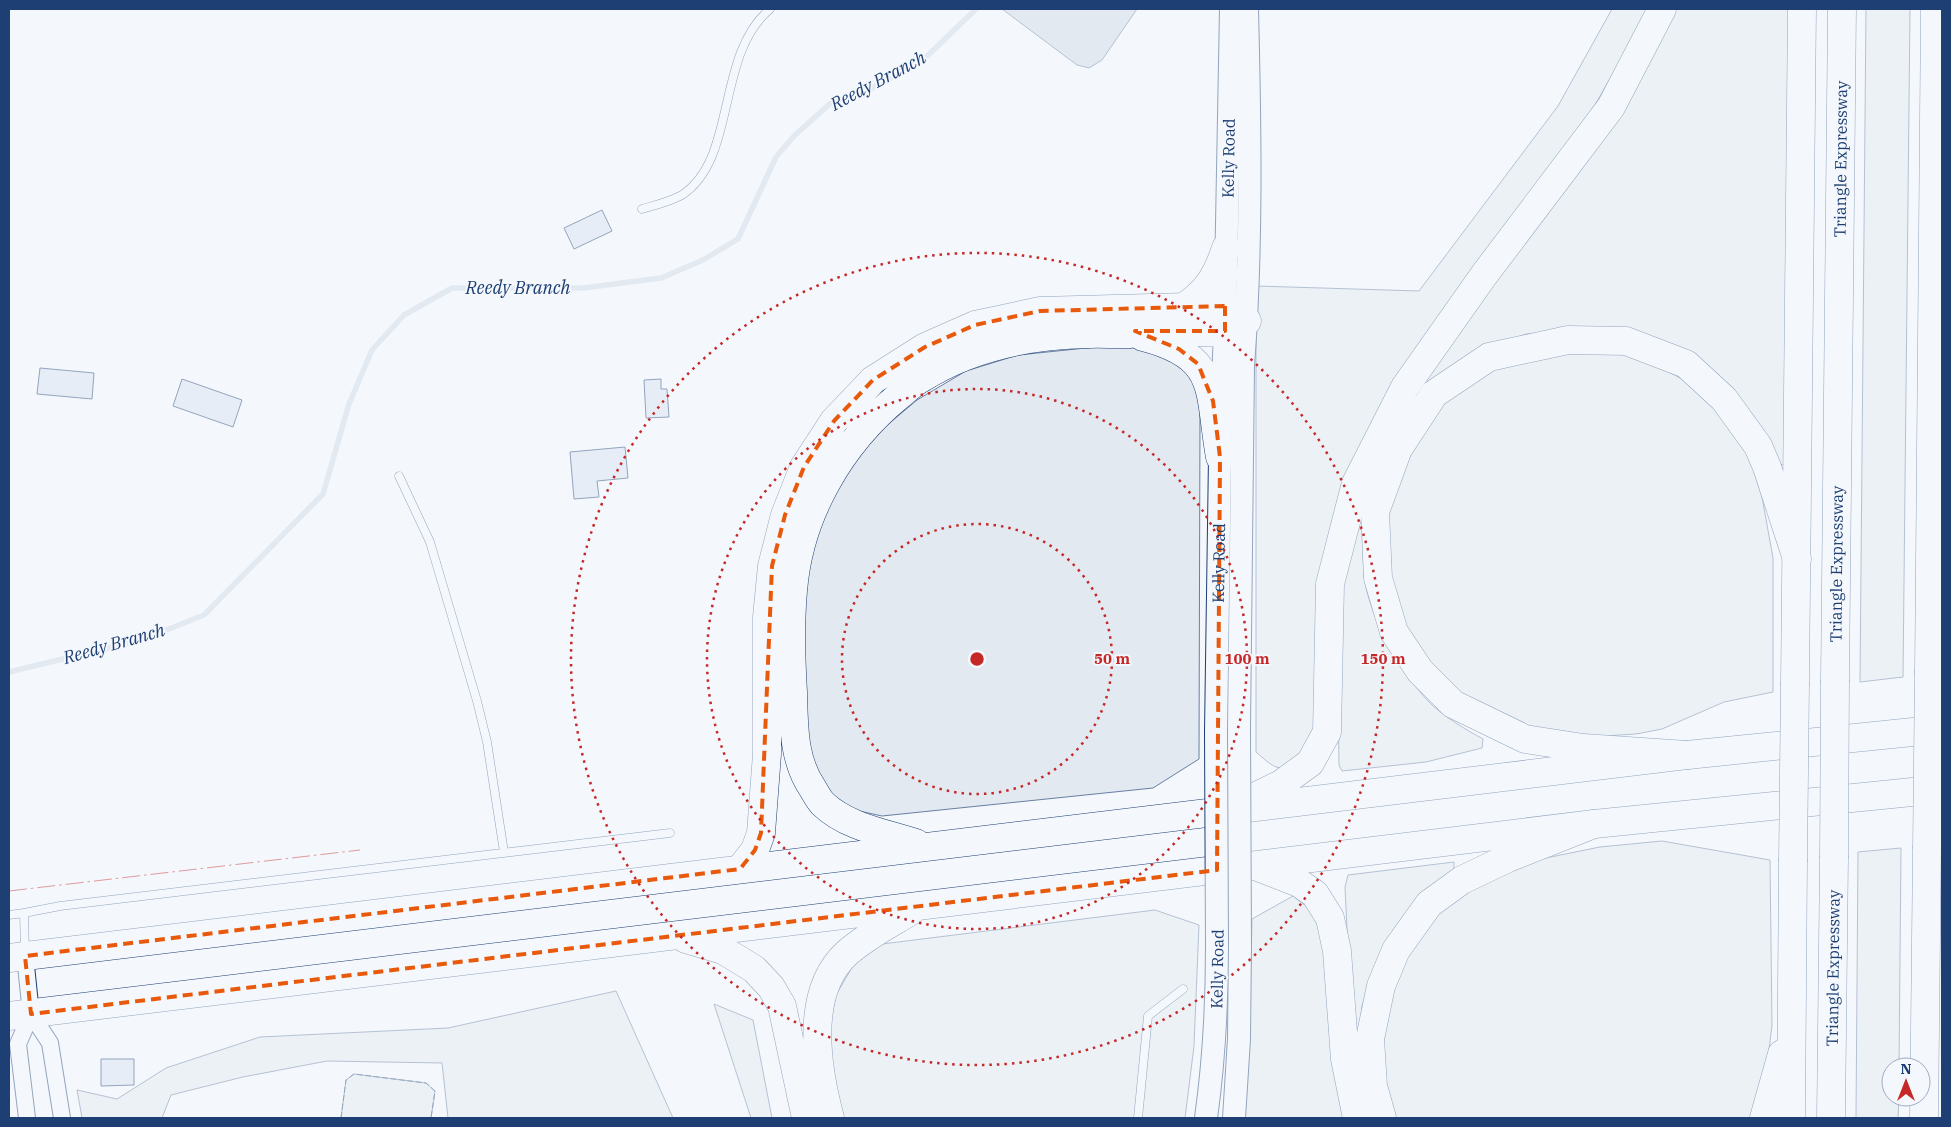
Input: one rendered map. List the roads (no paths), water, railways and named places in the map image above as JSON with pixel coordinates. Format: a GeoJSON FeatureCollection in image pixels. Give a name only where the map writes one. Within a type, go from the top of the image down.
{"type":"FeatureCollection","features":[{"type":"Feature","properties":{"kind":"highway"},"geometry":{"type":"LineString","coordinates":[[1230,809],[1281,784],[1310,763],[1327,732],[1330,584],[1356,483],[1405,387],[1484,275],[1611,107],[1662,9]]}},
{"type":"Feature","properties":{"kind":"highway"},"geometry":{"type":"LineString","coordinates":[[1791,1118],[1802,9]]}},
{"type":"Feature","properties":{"kind":"highway","name":"Triangle Expressway"},"geometry":{"type":"LineString","coordinates":[[1831,1118],[1842,9]]}},
{"type":"Feature","properties":{"kind":"highway"},"geometry":{"type":"LineString","coordinates":[[1924,1118],[1935,9]]}},
{"type":"Feature","properties":{"kind":"highway"},"geometry":{"type":"LineString","coordinates":[[1184,308],[1200,297],[1212,281],[1221,264],[1226,248]]}},
{"type":"Feature","properties":{"kind":"highway"},"geometry":{"type":"LineString","coordinates":[[740,869],[755,850],[761,833],[767,754],[767,617],[772,566],[785,515],[804,467],[834,421],[872,380],[925,347],[975,326],[1040,311],[1184,308],[1232,320]]}},
{"type":"Feature","properties":{"kind":"highway"},"geometry":{"type":"LineString","coordinates":[[926,846],[867,828],[836,813],[823,804],[807,780],[798,757],[793,714],[792,590],[800,551],[819,495],[836,464],[879,412],[921,378],[959,359],[996,346],[1046,336],[1132,334],[1153,329],[1232,320]]}},
{"type":"Feature","properties":{"kind":"highway"},"geometry":{"type":"LineString","coordinates":[[1132,334],[1158,341],[1179,350],[1198,364],[1212,393],[1214,427],[1220,457]]}},
{"type":"Feature","properties":{"kind":"highway"},"geometry":{"type":"LineString","coordinates":[[1687,755],[1584,748],[1525,739],[1452,704],[1420,671],[1394,632],[1378,578],[1375,512],[1398,449],[1434,394],[1489,357],[1568,340],[1626,341],[1686,364],[1724,399],[1758,446],[1767,467],[1797,559]]}},
{"type":"Feature","properties":{"kind":"highway"},"geometry":{"type":"LineString","coordinates":[[17,957],[1230,809],[1687,755],[1942,729]]}},
{"type":"Feature","properties":{"kind":"highway"},"geometry":{"type":"LineString","coordinates":[[20,1015],[1594,824],[1942,789]]}},
{"type":"Feature","properties":{"kind":"highway"},"geometry":{"type":"LineString","coordinates":[[1382,1118],[1373,1086],[1370,1039],[1381,986],[1396,950],[1429,904],[1462,880],[1508,858],[1594,824]]}},
{"type":"Feature","properties":{"kind":"highway"},"geometry":{"type":"LineString","coordinates":[[1255,866],[1299,883],[1315,894],[1330,918],[1337,951],[1345,1060],[1356,1118]]}},
{"type":"Feature","properties":{"kind":"highway"},"geometry":{"type":"LineString","coordinates":[[830,1118],[819,1055],[818,1014],[822,995],[832,972],[846,954],[918,906]]}},
{"type":"Feature","properties":{"kind":"highway"},"geometry":{"type":"LineString","coordinates":[[675,936],[723,950],[754,968],[771,987],[782,1006],[806,1118]]}},
{"type":"Feature","properties":{"kind":"highway"},"geometry":{"type":"LineString","coordinates":[[1764,1118],[1792,1014]]}},
{"type":"Feature","properties":{"kind":"main road","name":"Kelly Road"},"geometry":{"type":"LineString","coordinates":[[1231,9],[1226,248],[1232,320],[1243,366],[1239,1039],[1234,1118]]}},
{"type":"Feature","properties":{"kind":"main road","name":"Kelly Road"},"geometry":{"type":"LineString","coordinates":[[1206,1118],[1216,1016],[1216,732],[1220,457],[1250,141],[1247,9]]}},
{"type":"Feature","properties":{"kind":"street"},"geometry":{"type":"LineString","coordinates":[[17,957],[20,1015],[18,1044],[27,1118]]}},
{"type":"Feature","properties":{"kind":"street"},"geometry":{"type":"LineString","coordinates":[[20,1015],[50,1043],[62,1118]]}},
{"type":"Feature","properties":{"kind":"lane"},"geometry":{"type":"LineString","coordinates":[[642,209],[665,203],[682,195],[696,183],[707,167],[714,149],[741,52],[749,34],[762,16],[770,9]]}},
{"type":"Feature","properties":{"kind":"lane"},"geometry":{"type":"LineString","coordinates":[[399,476],[430,542],[477,701],[487,742],[504,852]]}},
{"type":"Feature","properties":{"kind":"lane"},"geometry":{"type":"LineString","coordinates":[[9,915],[60,906],[670,833]]}},
{"type":"Feature","properties":{"kind":"lane"},"geometry":{"type":"LineString","coordinates":[[17,957],[24,913]]}},
{"type":"Feature","properties":{"kind":"lane"},"geometry":{"type":"LineString","coordinates":[[1138,1118],[1148,1016],[1183,989]]}},
{"type":"Feature","properties":{"kind":"waterway","name":"Reedy Branch"},"geometry":{"type":"LineString","coordinates":[[9,672],[141,640],[204,615],[323,494],[349,404],[372,350],[404,315],[452,288],[583,288],[661,278],[703,260],[738,239],[776,157],[795,135],[832,102],[867,91],[923,60],[976,9]]}}]}
